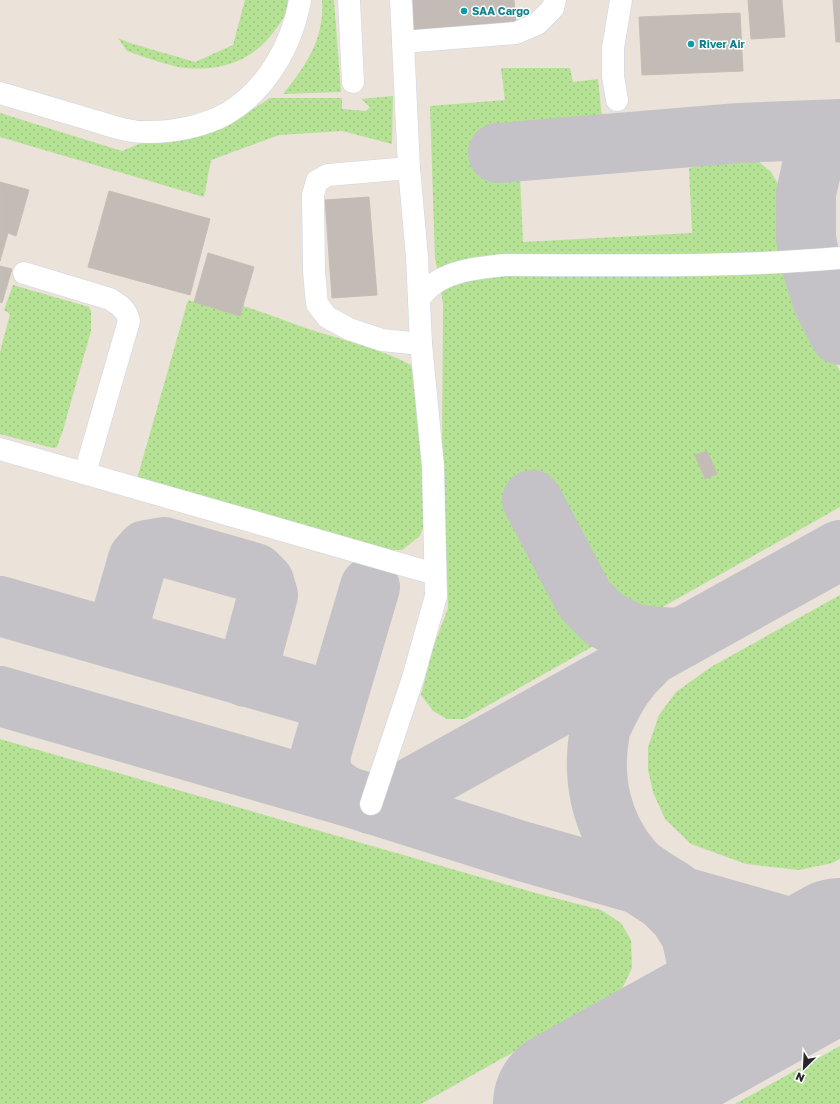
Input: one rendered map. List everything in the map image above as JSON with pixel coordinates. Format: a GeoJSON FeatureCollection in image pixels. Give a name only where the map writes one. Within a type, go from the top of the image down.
{"type":"FeatureCollection","features":[{"type":"Feature","properties":{"kind":"lane"},"geometry":{"type":"LineString","coordinates":[[0,93],[121,129],[149,132],[183,129],[208,122],[226,114],[248,98],[262,83],[277,62],[286,45],[300,0]]}},
{"type":"Feature","properties":{"kind":"lane"},"geometry":{"type":"LineString","coordinates":[[349,0],[353,82]]}},
{"type":"Feature","properties":{"kind":"lane"},"geometry":{"type":"LineString","coordinates":[[371,804],[413,678],[436,596],[433,466],[421,344],[417,257],[409,168],[401,0]]}},
{"type":"Feature","properties":{"kind":"lane"},"geometry":{"type":"LineString","coordinates":[[403,42],[516,33],[536,24],[553,8],[555,0]]}},
{"type":"Feature","properties":{"kind":"lane"},"geometry":{"type":"LineString","coordinates":[[617,100],[612,76],[613,48],[621,0]]}},
{"type":"Feature","properties":{"kind":"lane"},"geometry":{"type":"LineString","coordinates":[[409,168],[328,175],[317,181],[313,194],[314,271],[317,304],[327,317],[349,329],[382,340],[421,344]]}},
{"type":"Feature","properties":{"kind":"lane"},"geometry":{"type":"LineString","coordinates":[[419,298],[436,281],[451,275],[468,270],[504,265],[723,264],[810,261],[840,258]]}},
{"type":"Feature","properties":{"kind":"lane"},"geometry":{"type":"LineString","coordinates":[[24,273],[110,299],[127,312],[129,321],[84,473]]}},
{"type":"Feature","properties":{"kind":"lane"},"geometry":{"type":"LineString","coordinates":[[0,449],[435,574]]}},
{"type":"Feature","properties":{"kind":"green space"},"geometry":{"type":"Polygon","coordinates":[[[245,0],[292,0],[284,18],[259,48],[238,61],[225,65],[197,69],[174,66],[127,51],[118,38],[130,43],[195,62],[233,45],[245,0]]]}},
{"type":"Feature","properties":{"kind":"green space"},"geometry":{"type":"Polygon","coordinates":[[[322,0],[334,0],[341,92],[283,94],[302,69],[316,42],[322,19],[322,0]]]}},
{"type":"Feature","properties":{"kind":"green space"},"geometry":{"type":"Polygon","coordinates":[[[501,68],[570,68],[573,82],[598,79],[602,118],[493,129],[499,177],[520,176],[523,242],[692,233],[689,168],[740,158],[757,160],[771,172],[784,194],[791,235],[793,271],[805,307],[840,371],[840,507],[464,719],[447,719],[433,711],[421,695],[433,648],[448,608],[442,474],[443,303],[435,258],[430,106],[505,100],[501,68]]]}},
{"type":"Feature","properties":{"kind":"green space"},"geometry":{"type":"Polygon","coordinates":[[[393,96],[392,144],[342,131],[279,135],[211,160],[204,197],[0,137],[0,113],[122,151],[144,142],[235,121],[270,98],[342,98],[342,109],[366,111],[370,107],[361,99],[393,96]]]}},
{"type":"Feature","properties":{"kind":"green space"},"geometry":{"type":"Polygon","coordinates":[[[13,285],[89,307],[91,311],[91,331],[57,447],[53,448],[0,434],[0,352],[10,314],[4,310],[13,285]]]}},
{"type":"Feature","properties":{"kind":"green space"},"geometry":{"type":"Polygon","coordinates":[[[188,300],[240,316],[243,306],[311,330],[356,343],[411,365],[416,391],[423,477],[423,528],[420,536],[402,550],[391,550],[137,479],[188,300]]]}},
{"type":"Feature","properties":{"kind":"green space"},"geometry":{"type":"Polygon","coordinates":[[[840,595],[840,859],[832,863],[799,870],[746,864],[691,844],[665,819],[653,792],[648,770],[648,747],[659,715],[676,692],[711,667],[840,595]]]}},
{"type":"Feature","properties":{"kind":"green space"},"geometry":{"type":"Polygon","coordinates":[[[0,739],[539,894],[601,910],[621,923],[631,940],[632,968],[622,989],[611,997],[421,1104],[0,1104],[0,739]]]}},
{"type":"Feature","properties":{"kind":"green space"},"geometry":{"type":"Polygon","coordinates":[[[840,1046],[840,1104],[735,1104],[840,1046]]]}},
{"type":"Feature","properties":{"kind":"building","name":"SAA Cargo"},"geometry":{"type":"Polygon","coordinates":[[[412,0],[514,0],[516,23],[414,30],[412,0]]]}},
{"type":"Feature","properties":{"kind":"building"},"geometry":{"type":"Polygon","coordinates":[[[748,0],[782,0],[785,37],[751,39],[748,0]]]}},
{"type":"Feature","properties":{"kind":"building"},"geometry":{"type":"Polygon","coordinates":[[[833,0],[840,0],[840,42],[836,42],[833,0]]]}},
{"type":"Feature","properties":{"kind":"building","name":"River Air"},"geometry":{"type":"Polygon","coordinates":[[[740,13],[743,71],[642,75],[639,17],[740,13]]]}},
{"type":"Feature","properties":{"kind":"building"},"geometry":{"type":"Polygon","coordinates":[[[0,182],[29,190],[16,236],[8,233],[0,261],[0,182]]]}},
{"type":"Feature","properties":{"kind":"building"},"geometry":{"type":"Polygon","coordinates":[[[109,191],[210,219],[190,295],[88,267],[109,191]]]}},
{"type":"Feature","properties":{"kind":"building"},"geometry":{"type":"Polygon","coordinates":[[[369,197],[377,295],[332,298],[325,200],[369,197]]]}},
{"type":"Feature","properties":{"kind":"building"},"geometry":{"type":"Polygon","coordinates":[[[208,253],[254,267],[240,316],[194,302],[208,253]]]}},
{"type":"Feature","properties":{"kind":"building"},"geometry":{"type":"Polygon","coordinates":[[[0,266],[12,269],[2,303],[0,302],[0,266]]]}},
{"type":"Feature","properties":{"kind":"building"},"geometry":{"type":"Polygon","coordinates":[[[707,451],[717,474],[705,479],[695,455],[707,451]]]}},
{"type":"Feature","properties":{"kind":"taxiway"},"geometry":{"type":"LineString","coordinates":[[498,153],[739,133],[840,129]]}},
{"type":"Feature","properties":{"kind":"taxiway"},"geometry":{"type":"LineString","coordinates":[[840,138],[821,151],[812,167],[806,193],[806,238],[810,261],[823,302],[840,335]]}},
{"type":"Feature","properties":{"kind":"taxiway"},"geometry":{"type":"LineString","coordinates":[[532,500],[586,601],[604,619],[633,634],[681,638]]}},
{"type":"Feature","properties":{"kind":"taxiway"},"geometry":{"type":"LineString","coordinates":[[115,639],[138,559],[146,550],[164,547],[255,573],[264,582],[268,595],[246,677]]}},
{"type":"Feature","properties":{"kind":"taxiway"},"geometry":{"type":"LineString","coordinates":[[371,804],[400,794],[840,550]]}},
{"type":"Feature","properties":{"kind":"taxiway"},"geometry":{"type":"LineString","coordinates":[[346,796],[329,784],[323,774],[321,768],[321,753],[370,587]]}},
{"type":"Feature","properties":{"kind":"taxiway"},"geometry":{"type":"LineString","coordinates":[[0,606],[336,702]]}},
{"type":"Feature","properties":{"kind":"taxiway"},"geometry":{"type":"LineString","coordinates":[[644,662],[623,686],[601,727],[597,766],[598,784],[606,817],[622,848],[633,862],[642,870],[673,890]]}},
{"type":"Feature","properties":{"kind":"taxiway"},"geometry":{"type":"LineString","coordinates":[[0,696],[346,796],[518,850],[810,933],[840,939]]}},
{"type":"Feature","properties":{"kind":"taxiway"},"geometry":{"type":"LineString","coordinates":[[640,885],[663,900],[679,916],[691,935],[697,962],[697,990],[691,1014],[678,1037],[652,1058]]}},
{"type":"Feature","properties":{"kind":"runway"},"geometry":{"type":"LineString","coordinates":[[568,1104],[840,953]]}},
{"type":"Feature","properties":{"kind":"place","name":"SAA Cargo"},"geometry":{"type":"Point","coordinates":[464,11]}},
{"type":"Feature","properties":{"kind":"place","name":"River Air"},"geometry":{"type":"Point","coordinates":[691,44]}}]}
